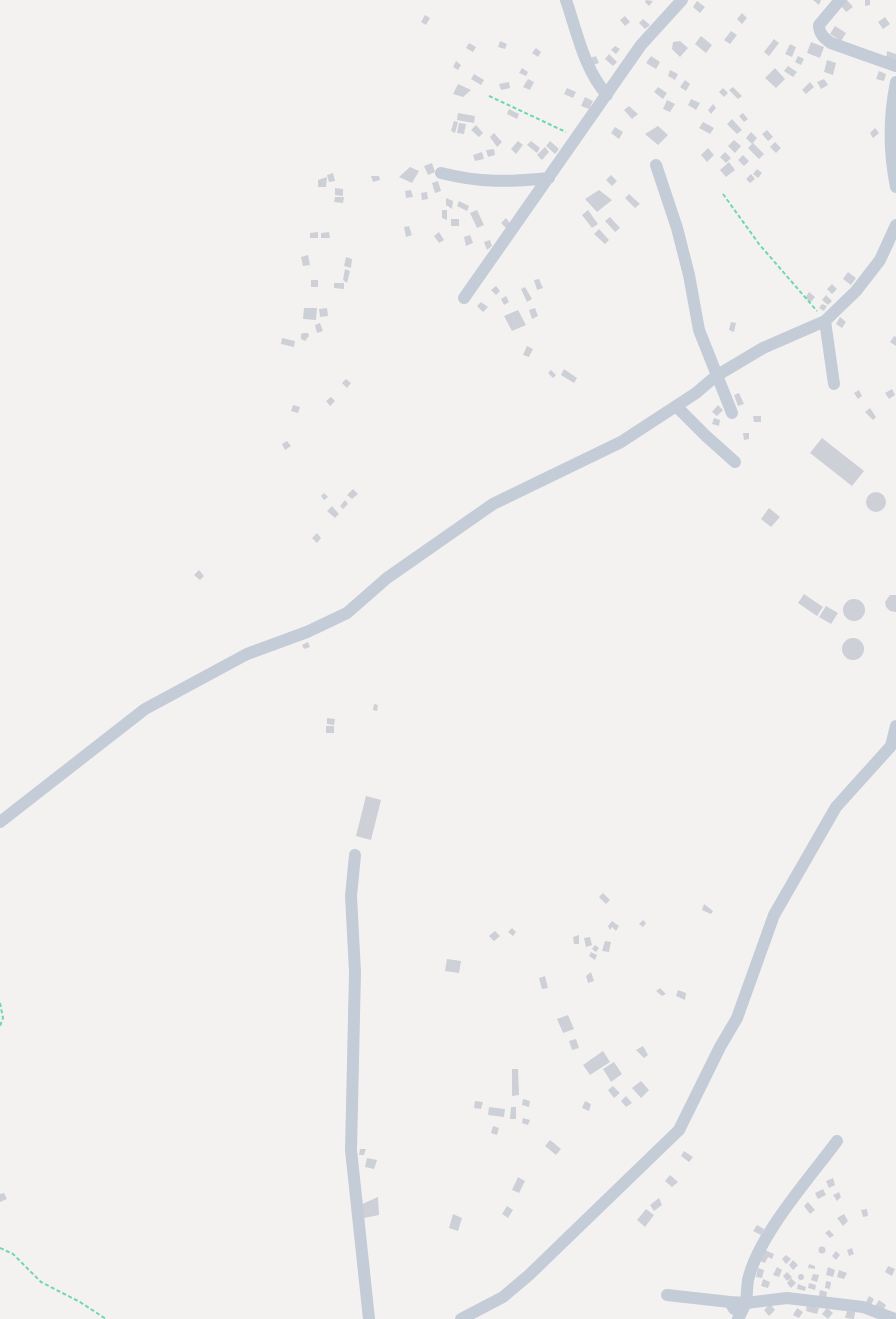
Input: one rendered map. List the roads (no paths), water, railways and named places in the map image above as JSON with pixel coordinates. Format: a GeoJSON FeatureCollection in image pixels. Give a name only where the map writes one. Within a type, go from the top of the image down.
{"type":"FeatureCollection","features":[{"type":"Feature","properties":{"kind":"street"},"geometry":{"type":"LineString","coordinates":[[566,0],[587,64],[596,82],[607,95]]}},
{"type":"Feature","properties":{"kind":"street"},"geometry":{"type":"LineString","coordinates":[[464,298],[641,46],[682,0]]}},
{"type":"Feature","properties":{"kind":"street"},"geometry":{"type":"LineString","coordinates":[[840,0],[819,25],[819,32],[831,43],[896,66]]}},
{"type":"Feature","properties":{"kind":"street"},"geometry":{"type":"LineString","coordinates":[[896,82],[892,102],[891,136],[896,187]]}},
{"type":"Feature","properties":{"kind":"street"},"geometry":{"type":"LineString","coordinates":[[656,165],[677,228],[689,275],[699,330],[732,413]]}},
{"type":"Feature","properties":{"kind":"street"},"geometry":{"type":"LineString","coordinates":[[441,173],[465,179],[501,182],[549,178]]}},
{"type":"Feature","properties":{"kind":"street"},"geometry":{"type":"LineString","coordinates":[[0,822],[145,708],[247,654],[307,632],[347,613],[387,578],[493,504],[621,442],[676,406],[716,376],[763,348],[825,320],[856,291],[880,260],[896,226]]}},
{"type":"Feature","properties":{"kind":"street"},"geometry":{"type":"LineString","coordinates":[[825,320],[834,384]]}},
{"type":"Feature","properties":{"kind":"street"},"geometry":{"type":"LineString","coordinates":[[676,406],[735,462]]}},
{"type":"Feature","properties":{"kind":"street"},"geometry":{"type":"LineString","coordinates":[[462,1319],[503,1297],[529,1275],[679,1130],[720,1047],[738,1018],[774,915],[836,807],[891,746],[896,726]]}},
{"type":"Feature","properties":{"kind":"street"},"geometry":{"type":"LineString","coordinates":[[355,855],[351,896],[355,972],[351,1150],[370,1319]]}},
{"type":"Feature","properties":{"kind":"street"},"geometry":{"type":"LineString","coordinates":[[738,1317],[746,1303],[748,1280],[756,1259],[776,1223],[837,1140]]}},
{"type":"Feature","properties":{"kind":"street"},"geometry":{"type":"LineString","coordinates":[[667,1294],[746,1303],[787,1298],[863,1307],[895,1319]]}},
{"type":"Feature","properties":{"kind":"street"},"geometry":{"type":"LineString","coordinates":[[730,1302],[738,1317]]}}]}
